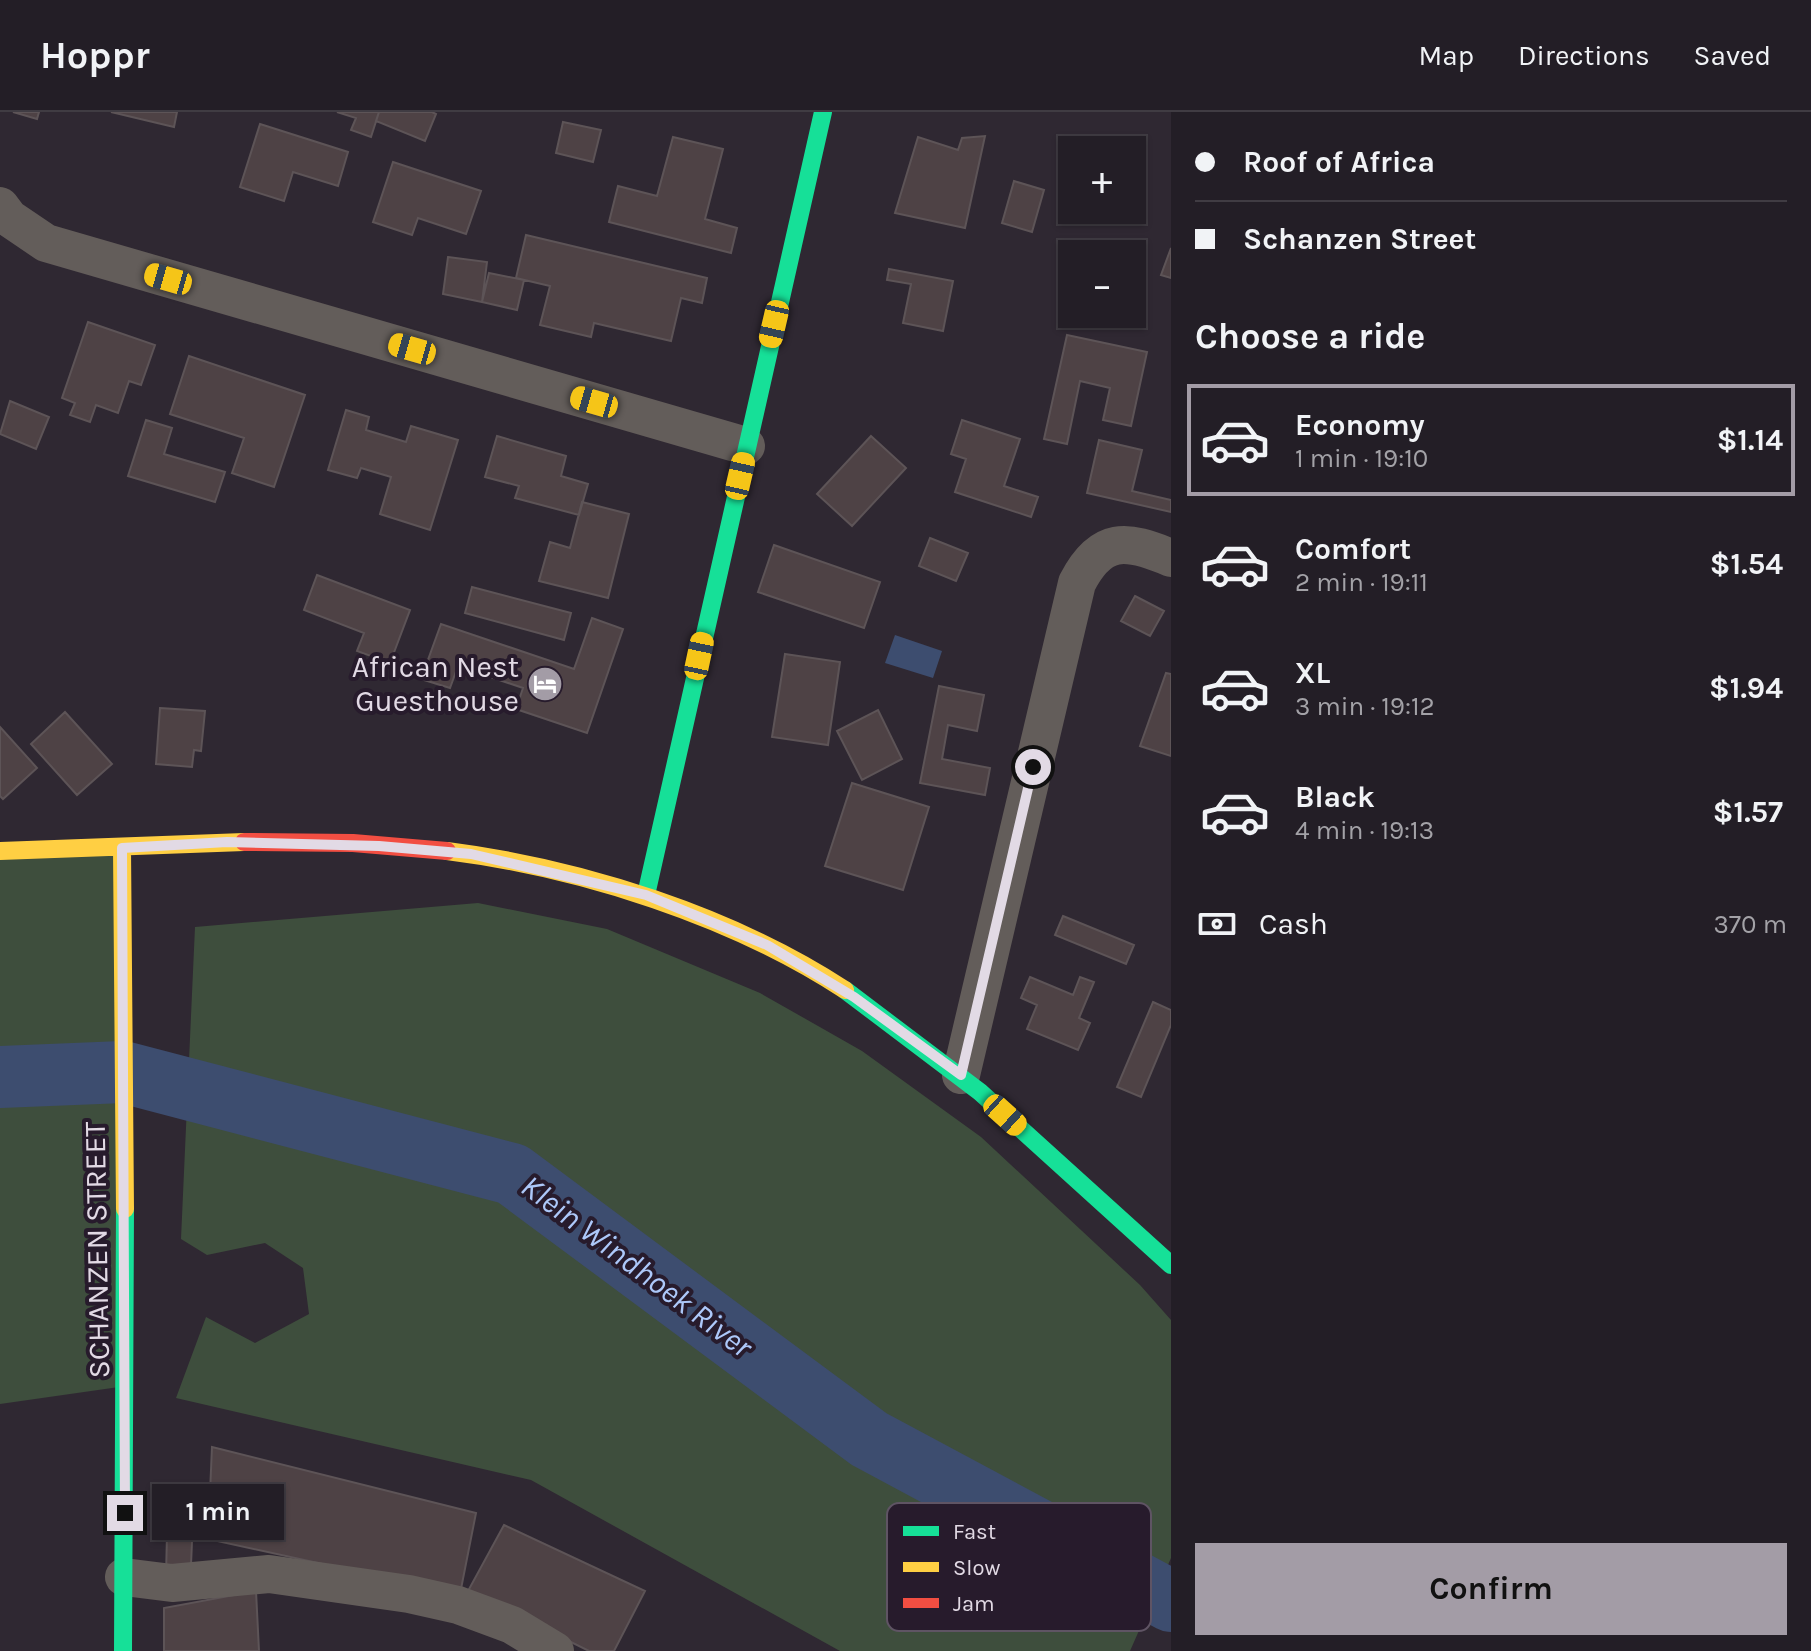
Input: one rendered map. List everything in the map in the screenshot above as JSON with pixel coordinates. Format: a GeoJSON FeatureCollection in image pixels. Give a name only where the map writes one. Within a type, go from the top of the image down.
{"type":"FeatureCollection","features":[{"type":"Feature","properties":{"kind":"street"},"geometry":{"type":"LineString","coordinates":[[646,895],[823,112]]}},
{"type":"Feature","properties":{"kind":"street"},"geometry":{"type":"LineString","coordinates":[[0,206],[9,218],[46,243],[746,446]]}},
{"type":"Feature","properties":{"kind":"street"},"geometry":{"type":"LineString","coordinates":[[961,1075],[1077,583],[1089,560],[1119,544],[1143,546],[1171,558]]}},
{"type":"Feature","properties":{"kind":"street"},"geometry":{"type":"LineString","coordinates":[[0,851],[227,842],[379,846],[471,854],[646,895],[767,945],[854,997],[961,1075],[1171,1265]]}},
{"type":"Feature","properties":{"kind":"street","name":"SCHANZEN STREET"},"geometry":{"type":"LineString","coordinates":[[122,848],[126,1386],[123,1651]]}},
{"type":"Feature","properties":{"kind":"street"},"geometry":{"type":"LineString","coordinates":[[124,1577],[172,1583],[269,1574],[409,1594],[458,1605],[512,1625],[555,1651]]}},
{"type":"Feature","properties":{"kind":"green space"},"geometry":{"type":"Polygon","coordinates":[[[122,848],[126,1386],[0,1404],[0,851],[122,848]]]}},
{"type":"Feature","properties":{"kind":"green space"},"geometry":{"type":"Polygon","coordinates":[[[478,903],[607,929],[760,993],[862,1051],[981,1137],[1140,1285],[1171,1320],[1171,1558],[1151,1603],[1151,1503],[887,1503],[887,1631],[1139,1631],[1130,1651],[840,1651],[531,1480],[176,1398],[206,1317],[255,1343],[309,1314],[303,1268],[265,1243],[207,1255],[181,1239],[195,927],[478,903]]]}},
{"type":"Feature","properties":{"kind":"water"},"geometry":{"type":"Polygon","coordinates":[[[895,635],[942,651],[933,678],[885,663],[895,635]]]}},
{"type":"Feature","properties":{"kind":"building"},"geometry":{"type":"Polygon","coordinates":[[[13,112],[39,112],[37,119],[13,112]]]}},
{"type":"Feature","properties":{"kind":"building"},"geometry":{"type":"Polygon","coordinates":[[[111,112],[177,112],[174,127],[111,112]]]}},
{"type":"Feature","properties":{"kind":"building"},"geometry":{"type":"Polygon","coordinates":[[[337,112],[379,112],[371,137],[351,130],[356,118],[337,112]]]}},
{"type":"Feature","properties":{"kind":"building"},"geometry":{"type":"Polygon","coordinates":[[[379,112],[436,114],[425,141],[376,121],[379,112]]]}},
{"type":"Feature","properties":{"kind":"building"},"geometry":{"type":"Polygon","coordinates":[[[563,122],[601,130],[593,162],[556,153],[563,122]]]}},
{"type":"Feature","properties":{"kind":"building"},"geometry":{"type":"Polygon","coordinates":[[[260,124],[348,152],[338,186],[293,172],[284,201],[240,187],[260,124]]]}},
{"type":"Feature","properties":{"kind":"building"},"geometry":{"type":"Polygon","coordinates":[[[985,136],[965,228],[895,213],[918,137],[958,150],[962,138],[985,136]]]}},
{"type":"Feature","properties":{"kind":"building"},"geometry":{"type":"Polygon","coordinates":[[[673,137],[723,149],[705,219],[737,228],[731,253],[609,222],[618,186],[657,196],[673,137]]]}},
{"type":"Feature","properties":{"kind":"building"},"geometry":{"type":"Polygon","coordinates":[[[393,162],[481,191],[466,234],[418,218],[412,235],[373,222],[393,162]]]}},
{"type":"Feature","properties":{"kind":"building"},"geometry":{"type":"Polygon","coordinates":[[[1014,181],[1044,190],[1032,232],[1002,223],[1014,181]]]}},
{"type":"Feature","properties":{"kind":"building"},"geometry":{"type":"Polygon","coordinates":[[[526,235],[707,278],[702,303],[681,298],[671,341],[594,323],[591,337],[540,325],[550,286],[516,278],[526,235]]]}},
{"type":"Feature","properties":{"kind":"building"},"geometry":{"type":"Polygon","coordinates":[[[1171,248],[1171,278],[1161,275],[1171,248]]]}},
{"type":"Feature","properties":{"kind":"building"},"geometry":{"type":"Polygon","coordinates":[[[448,257],[487,262],[482,302],[443,294],[448,257]]]}},
{"type":"Feature","properties":{"kind":"building"},"geometry":{"type":"Polygon","coordinates":[[[889,269],[953,281],[943,331],[903,323],[911,284],[887,280],[889,269]]]}},
{"type":"Feature","properties":{"kind":"building"},"geometry":{"type":"Polygon","coordinates":[[[489,273],[524,280],[517,310],[482,302],[489,273]]]}},
{"type":"Feature","properties":{"kind":"building"},"geometry":{"type":"Polygon","coordinates":[[[88,322],[155,345],[141,385],[129,381],[118,413],[96,405],[90,422],[70,415],[75,403],[62,398],[88,322]]]}},
{"type":"Feature","properties":{"kind":"building"},"geometry":{"type":"Polygon","coordinates":[[[1067,335],[1147,352],[1131,426],[1103,420],[1110,388],[1080,381],[1067,444],[1044,439],[1067,335]]]}},
{"type":"Feature","properties":{"kind":"building"},"geometry":{"type":"Polygon","coordinates":[[[189,356],[305,395],[274,487],[232,473],[244,438],[170,414],[189,356]]]}},
{"type":"Feature","properties":{"kind":"building"},"geometry":{"type":"Polygon","coordinates":[[[10,401],[49,417],[36,449],[0,434],[10,401]]]}},
{"type":"Feature","properties":{"kind":"building"},"geometry":{"type":"Polygon","coordinates":[[[346,410],[369,417],[366,430],[406,442],[411,426],[458,440],[430,530],[380,514],[391,477],[361,468],[357,478],[328,470],[346,410]]]}},
{"type":"Feature","properties":{"kind":"building"},"geometry":{"type":"Polygon","coordinates":[[[146,420],[172,428],[164,454],[225,472],[215,502],[128,476],[146,420]]]}},
{"type":"Feature","properties":{"kind":"building"},"geometry":{"type":"Polygon","coordinates":[[[962,420],[1020,439],[1004,486],[1038,497],[1031,517],[955,492],[966,459],[951,454],[962,420]]]}},
{"type":"Feature","properties":{"kind":"building"},"geometry":{"type":"Polygon","coordinates":[[[497,436],[566,456],[561,476],[588,484],[579,515],[515,498],[519,486],[485,477],[497,436]]]}},
{"type":"Feature","properties":{"kind":"building"},"geometry":{"type":"Polygon","coordinates":[[[871,436],[906,468],[852,526],[817,494],[871,436]]]}},
{"type":"Feature","properties":{"kind":"building"},"geometry":{"type":"Polygon","coordinates":[[[1099,440],[1142,450],[1132,491],[1171,500],[1171,512],[1087,493],[1099,440]]]}},
{"type":"Feature","properties":{"kind":"building"},"geometry":{"type":"Polygon","coordinates":[[[582,502],[629,514],[608,598],[539,581],[550,542],[570,548],[582,502]]]}},
{"type":"Feature","properties":{"kind":"building"},"geometry":{"type":"Polygon","coordinates":[[[930,538],[968,553],[956,581],[919,566],[930,538]]]}},
{"type":"Feature","properties":{"kind":"building"},"geometry":{"type":"Polygon","coordinates":[[[774,545],[880,582],[864,628],[758,592],[774,545]]]}},
{"type":"Feature","properties":{"kind":"building"},"geometry":{"type":"Polygon","coordinates":[[[317,575],[410,610],[390,663],[357,651],[364,633],[304,610],[317,575]]]}},
{"type":"Feature","properties":{"kind":"building"},"geometry":{"type":"Polygon","coordinates":[[[472,587],[571,613],[564,640],[465,613],[472,587]]]}},
{"type":"Feature","properties":{"kind":"building"},"geometry":{"type":"Polygon","coordinates":[[[1135,596],[1164,611],[1150,636],[1121,621],[1135,596]]]}},
{"type":"Feature","properties":{"kind":"building"},"geometry":{"type":"Polygon","coordinates":[[[592,618],[623,629],[587,733],[516,709],[523,688],[458,666],[450,688],[421,679],[441,624],[574,669],[592,618]]]}},
{"type":"Feature","properties":{"kind":"building"},"geometry":{"type":"Polygon","coordinates":[[[785,654],[840,662],[828,745],[772,737],[785,654]]]}},
{"type":"Feature","properties":{"kind":"building"},"geometry":{"type":"Polygon","coordinates":[[[1166,673],[1171,674],[1171,756],[1140,746],[1166,673]]]}},
{"type":"Feature","properties":{"kind":"building"},"geometry":{"type":"Polygon","coordinates":[[[939,686],[984,695],[977,731],[948,725],[942,759],[990,768],[985,795],[920,783],[939,686]]]}},
{"type":"Feature","properties":{"kind":"building"},"geometry":{"type":"Polygon","coordinates":[[[160,708],[205,711],[201,751],[194,750],[192,767],[156,764],[160,708]]]}},
{"type":"Feature","properties":{"kind":"building"},"geometry":{"type":"Polygon","coordinates":[[[878,710],[902,759],[862,780],[837,731],[878,710]]]}},
{"type":"Feature","properties":{"kind":"building"},"geometry":{"type":"Polygon","coordinates":[[[65,712],[112,764],[77,795],[31,744],[65,712]]]}},
{"type":"Feature","properties":{"kind":"building"},"geometry":{"type":"Polygon","coordinates":[[[0,727],[37,768],[3,799],[0,796],[0,727]]]}},
{"type":"Feature","properties":{"kind":"building"},"geometry":{"type":"Polygon","coordinates":[[[852,783],[929,807],[903,890],[825,866],[852,783]]]}},
{"type":"Feature","properties":{"kind":"building"},"geometry":{"type":"Polygon","coordinates":[[[1063,916],[1134,945],[1126,964],[1055,935],[1063,916]]]}},
{"type":"Feature","properties":{"kind":"building"},"geometry":{"type":"Polygon","coordinates":[[[1030,977],[1073,995],[1080,977],[1094,982],[1079,1018],[1090,1023],[1078,1050],[1027,1029],[1037,1005],[1021,998],[1030,977]]]}},
{"type":"Feature","properties":{"kind":"building"},"geometry":{"type":"Polygon","coordinates":[[[1153,1002],[1171,1010],[1171,1025],[1141,1097],[1117,1087],[1153,1002]]]}},
{"type":"Feature","properties":{"kind":"building"},"geometry":{"type":"Polygon","coordinates":[[[212,1447],[476,1513],[460,1594],[208,1539],[212,1447]]]}},
{"type":"Feature","properties":{"kind":"building"},"geometry":{"type":"Polygon","coordinates":[[[163,1494],[194,1494],[191,1565],[166,1576],[167,1534],[161,1534],[163,1494]]]}},
{"type":"Feature","properties":{"kind":"building"},"geometry":{"type":"Polygon","coordinates":[[[504,1525],[645,1591],[614,1651],[589,1651],[468,1591],[504,1525]]]}},
{"type":"Feature","properties":{"kind":"building"},"geometry":{"type":"Polygon","coordinates":[[[256,1591],[259,1651],[164,1651],[164,1608],[256,1591]]]}},
{"type":"Feature","properties":{"kind":"waterway","name":"Klein Windhoek River"},"geometry":{"type":"LineString","coordinates":[[0,1077],[123,1072],[512,1174],[869,1439],[988,1503]]}},
{"type":"Feature","properties":{"kind":"waterway","name":"Klein Windhoek River"},"geometry":{"type":"LineString","coordinates":[[1151,1590],[1171,1601]]}},
{"type":"Feature","properties":{"kind":"traffic: fast"},"geometry":{"type":"LineString","coordinates":[[646,895],[823,112]]}},
{"type":"Feature","properties":{"kind":"traffic: fast"},"geometry":{"type":"LineString","coordinates":[[845,990],[980,1092],[1171,1265]]}},
{"type":"Feature","properties":{"kind":"traffic: fast"},"geometry":{"type":"LineString","coordinates":[[123,1651],[125,1209]]}},
{"type":"Feature","properties":{"kind":"traffic: slow"},"geometry":{"type":"LineString","coordinates":[[0,851],[244,842]]}},
{"type":"Feature","properties":{"kind":"traffic: slow"},"geometry":{"type":"LineString","coordinates":[[122,848],[125,1209]]}},
{"type":"Feature","properties":{"kind":"traffic: slow"},"geometry":{"type":"LineString","coordinates":[[447,851],[550,869],[654,899],[754,939],[845,990]]}},
{"type":"Feature","properties":{"kind":"traffic: jam"},"geometry":{"type":"LineString","coordinates":[[244,842],[353,843],[447,851]]}},
{"type":"Feature","properties":{"kind":"place","name":"African Nest Guesthouse"},"geometry":{"type":"Point","coordinates":[545,684]}},
{"type":"Feature","properties":{"kind":"route"},"geometry":{"type":"LineString","coordinates":[[125,1513],[122,848],[227,842],[348,843],[471,854],[646,895],[767,945],[854,997],[961,1075],[1033,767]]}}]}
